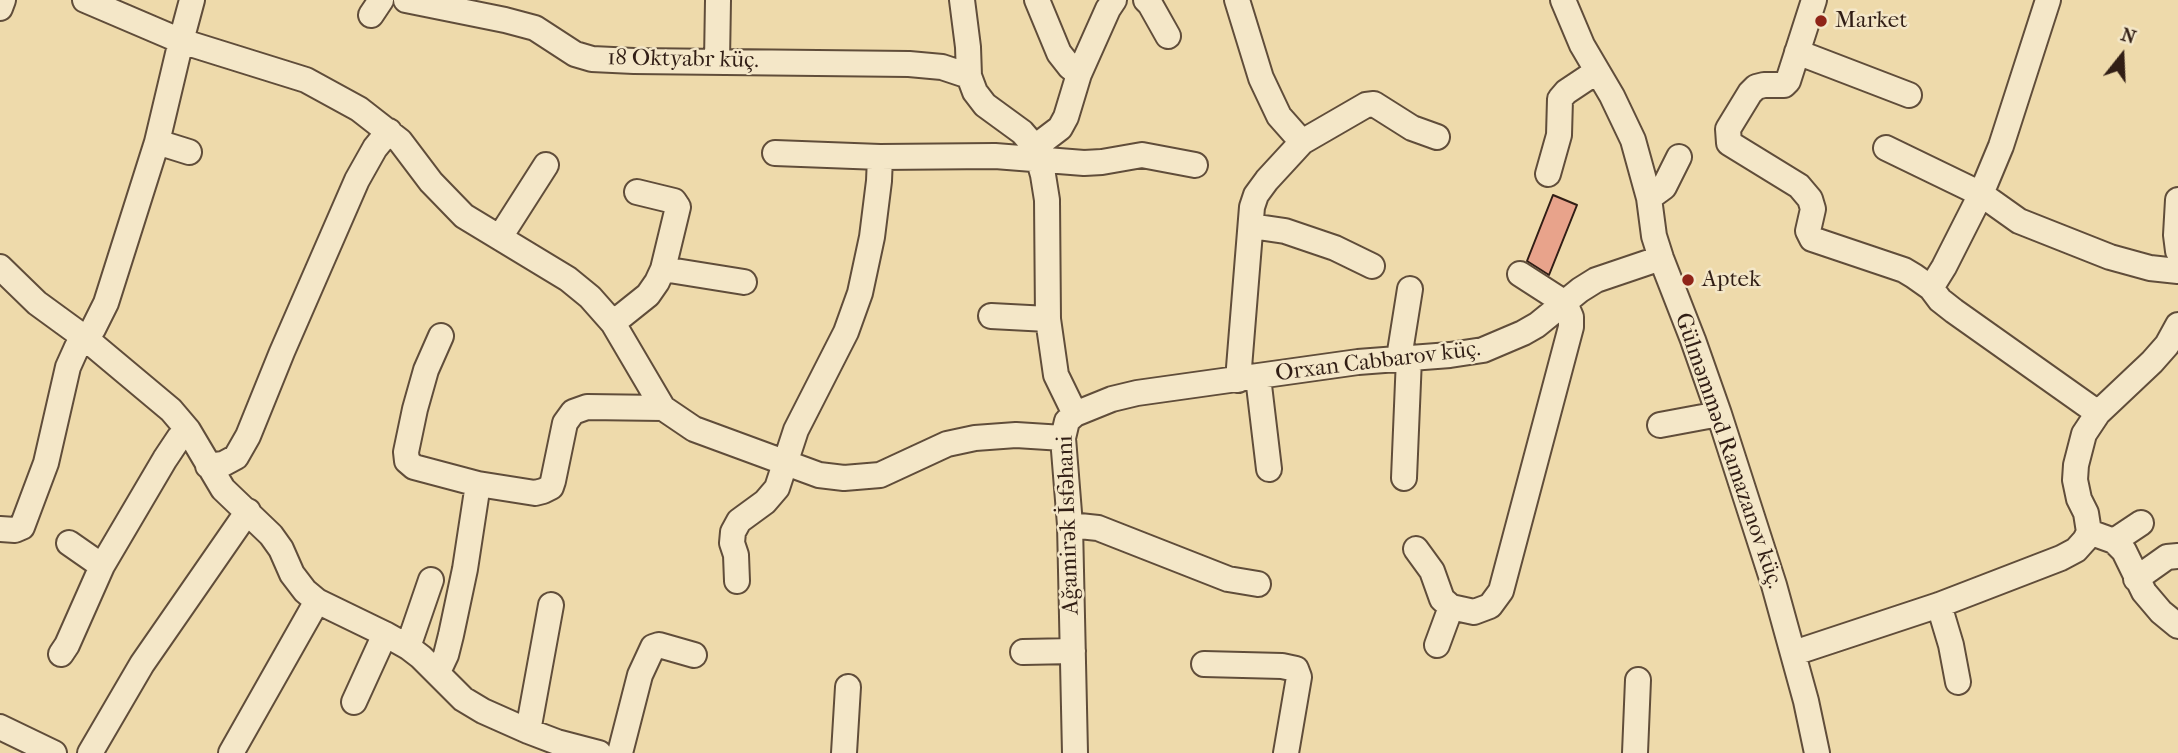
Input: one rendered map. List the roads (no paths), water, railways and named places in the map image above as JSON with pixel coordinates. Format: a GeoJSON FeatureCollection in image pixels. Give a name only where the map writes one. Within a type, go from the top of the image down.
{"type":"FeatureCollection","features":[{"type":"Feature","properties":{"kind":"street"},"geometry":{"type":"LineString","coordinates":[[0,8],[3,0]]}},
{"type":"Feature","properties":{"kind":"street"},"geometry":{"type":"LineString","coordinates":[[85,0],[181,41],[306,80],[359,108],[400,141],[431,181],[464,216],[568,279],[590,297],[613,323],[663,408],[694,429],[819,475],[859,478],[880,475],[947,444],[975,438],[1016,435],[1063,438]]}},
{"type":"Feature","properties":{"kind":"street"},"geometry":{"type":"LineString","coordinates":[[0,529],[15,530],[22,527],[46,463],[68,367],[77,347],[101,317],[157,142],[192,0]]}},
{"type":"Feature","properties":{"kind":"street","name":"18 Oktyabr küç."},"geometry":{"type":"LineString","coordinates":[[407,0],[535,28],[575,54],[592,59],[909,64],[942,67],[969,76]]}},
{"type":"Feature","properties":{"kind":"street"},"geometry":{"type":"LineString","coordinates":[[717,61],[718,0]]}},
{"type":"Feature","properties":{"kind":"street"},"geometry":{"type":"LineString","coordinates":[[962,0],[969,76],[975,92],[985,105],[1022,132],[1037,154]]}},
{"type":"Feature","properties":{"kind":"street"},"geometry":{"type":"LineString","coordinates":[[1038,0],[1059,53],[1079,74]]}},
{"type":"Feature","properties":{"kind":"street"},"geometry":{"type":"LineString","coordinates":[[1037,154],[1060,128],[1069,110],[1079,74],[1114,0]]}},
{"type":"Feature","properties":{"kind":"street"},"geometry":{"type":"LineString","coordinates":[[1146,0],[1167,36]]}},
{"type":"Feature","properties":{"kind":"street"},"geometry":{"type":"LineString","coordinates":[[1237,0],[1261,78],[1279,116],[1303,142]]}},
{"type":"Feature","properties":{"kind":"street","name":"Gülməmməd Ramazanov küç."},"geometry":{"type":"LineString","coordinates":[[1563,0],[1581,45],[1612,96],[1633,140],[1649,198],[1654,236],[1719,414],[1794,653],[1817,753]]}},
{"type":"Feature","properties":{"kind":"street"},"geometry":{"type":"LineString","coordinates":[[1814,0],[1788,82],[1784,85],[1764,85],[1750,93],[1728,129],[1729,143],[1799,186],[1810,199],[1813,209],[1808,232],[1812,239],[1904,270],[1931,288],[1954,312],[2098,414]]}},
{"type":"Feature","properties":{"kind":"street"},"geometry":{"type":"LineString","coordinates":[[1931,288],[1981,194],[2001,146],[2048,0]]}},
{"type":"Feature","properties":{"kind":"street"},"geometry":{"type":"LineString","coordinates":[[1797,52],[1909,96]]}},
{"type":"Feature","properties":{"kind":"street"},"geometry":{"type":"LineString","coordinates":[[1548,174],[1559,135],[1560,99],[1596,72]]}},
{"type":"Feature","properties":{"kind":"street"},"geometry":{"type":"LineString","coordinates":[[1269,469],[1248,379],[1251,226],[1256,194],[1303,142],[1366,105],[1374,104],[1412,128],[1437,137]]}},
{"type":"Feature","properties":{"kind":"street"},"geometry":{"type":"LineString","coordinates":[[208,466],[223,464],[236,457],[248,436],[357,180],[389,131]]}},
{"type":"Feature","properties":{"kind":"street"},"geometry":{"type":"LineString","coordinates":[[157,142],[190,152]]}},
{"type":"Feature","properties":{"kind":"street"},"geometry":{"type":"LineString","coordinates":[[1886,148],[1981,194],[2019,221],[2110,257],[2150,268],[2178,271]]}},
{"type":"Feature","properties":{"kind":"street"},"geometry":{"type":"LineString","coordinates":[[775,153],[880,157],[1037,154],[1102,162],[1142,155],[1195,165]]}},
{"type":"Feature","properties":{"kind":"street","name":"Ağamirək İsfəhani"},"geometry":{"type":"LineString","coordinates":[[1037,154],[1047,200],[1048,319],[1056,375],[1075,414],[1067,421],[1063,438],[1070,525],[1074,753]]}},
{"type":"Feature","properties":{"kind":"street"},"geometry":{"type":"LineString","coordinates":[[1649,198],[1664,187],[1679,156]]}},
{"type":"Feature","properties":{"kind":"street"},"geometry":{"type":"LineString","coordinates":[[737,581],[733,532],[739,521],[765,502],[777,488],[796,430],[846,332],[860,293],[872,237],[880,157]]}},
{"type":"Feature","properties":{"kind":"street"},"geometry":{"type":"LineString","coordinates":[[500,237],[546,165]]}},
{"type":"Feature","properties":{"kind":"street"},"geometry":{"type":"LineString","coordinates":[[613,323],[648,295],[663,269],[678,206],[674,201],[638,192]]}},
{"type":"Feature","properties":{"kind":"street"},"geometry":{"type":"LineString","coordinates":[[2178,200],[2178,251]]}},
{"type":"Feature","properties":{"kind":"street"},"geometry":{"type":"LineString","coordinates":[[1251,226],[1285,231],[1335,248],[1372,266]]}},
{"type":"Feature","properties":{"kind":"street","name":"Orxan Cabbarov küç."},"geometry":{"type":"LineString","coordinates":[[1075,414],[1112,398],[1137,393],[1358,362],[1483,350],[1523,333],[1596,280],[1661,258]]}},
{"type":"Feature","properties":{"kind":"street"},"geometry":{"type":"LineString","coordinates":[[0,267],[37,303],[85,338],[171,410],[188,430],[223,489],[248,511],[276,542],[292,575],[317,601],[408,647],[438,672],[463,699],[483,711],[528,732],[599,753]]}},
{"type":"Feature","properties":{"kind":"street"},"geometry":{"type":"LineString","coordinates":[[663,269],[744,282]]}},
{"type":"Feature","properties":{"kind":"street"},"geometry":{"type":"LineString","coordinates":[[1416,549],[1432,571],[1442,599],[1451,607],[1474,612],[1490,606],[1502,592],[1571,327],[1571,317],[1565,303],[1520,274]]}},
{"type":"Feature","properties":{"kind":"street"},"geometry":{"type":"LineString","coordinates":[[1404,478],[1404,358],[1410,289]]}},
{"type":"Feature","properties":{"kind":"street"},"geometry":{"type":"LineString","coordinates":[[991,316],[1048,319]]}},
{"type":"Feature","properties":{"kind":"street"},"geometry":{"type":"LineString","coordinates":[[1794,653],[1938,605],[2076,550],[2089,532],[2086,513],[2076,489],[2076,465],[2084,434],[2098,414],[2167,345],[2178,325]]}},
{"type":"Feature","properties":{"kind":"street"},"geometry":{"type":"LineString","coordinates":[[441,336],[426,370],[406,452],[407,461],[414,467],[478,484],[543,491],[551,487],[565,423],[573,412],[587,407],[663,408]]}},
{"type":"Feature","properties":{"kind":"street"},"geometry":{"type":"LineString","coordinates":[[1660,425],[1719,414]]}},
{"type":"Feature","properties":{"kind":"street"},"geometry":{"type":"LineString","coordinates":[[61,654],[103,566],[165,458],[188,430]]}},
{"type":"Feature","properties":{"kind":"street"},"geometry":{"type":"LineString","coordinates":[[438,672],[446,655],[454,621],[478,484]]}},
{"type":"Feature","properties":{"kind":"street"},"geometry":{"type":"LineString","coordinates":[[90,753],[142,664],[248,511]]}},
{"type":"Feature","properties":{"kind":"street"},"geometry":{"type":"LineString","coordinates":[[2114,541],[2141,523]]}},
{"type":"Feature","properties":{"kind":"street"},"geometry":{"type":"LineString","coordinates":[[1070,525],[1098,528],[1228,579],[1258,584]]}},
{"type":"Feature","properties":{"kind":"street"},"geometry":{"type":"LineString","coordinates":[[2089,532],[2114,541],[2124,551],[2144,592],[2161,612],[2178,626]]}},
{"type":"Feature","properties":{"kind":"street"},"geometry":{"type":"LineString","coordinates":[[69,543],[103,566]]}},
{"type":"Feature","properties":{"kind":"street"},"geometry":{"type":"LineString","coordinates":[[2136,579],[2167,557],[2178,556]]}},
{"type":"Feature","properties":{"kind":"street"},"geometry":{"type":"LineString","coordinates":[[408,647],[431,580]]}},
{"type":"Feature","properties":{"kind":"street"},"geometry":{"type":"LineString","coordinates":[[231,753],[317,601]]}},
{"type":"Feature","properties":{"kind":"street"},"geometry":{"type":"LineString","coordinates":[[528,732],[551,605]]}},
{"type":"Feature","properties":{"kind":"street"},"geometry":{"type":"LineString","coordinates":[[1938,605],[1951,645],[1958,682]]}},
{"type":"Feature","properties":{"kind":"street"},"geometry":{"type":"LineString","coordinates":[[1437,645],[1451,607]]}},
{"type":"Feature","properties":{"kind":"street"},"geometry":{"type":"LineString","coordinates":[[354,702],[385,634]]}},
{"type":"Feature","properties":{"kind":"street"},"geometry":{"type":"LineString","coordinates":[[620,753],[640,676],[653,647],[659,645],[694,654]]}},
{"type":"Feature","properties":{"kind":"street"},"geometry":{"type":"LineString","coordinates":[[1023,652],[1073,651]]}},
{"type":"Feature","properties":{"kind":"street"},"geometry":{"type":"LineString","coordinates":[[1204,664],[1282,666],[1296,669],[1299,677],[1286,753]]}},
{"type":"Feature","properties":{"kind":"street"},"geometry":{"type":"LineString","coordinates":[[1635,753],[1638,680]]}},
{"type":"Feature","properties":{"kind":"street"},"geometry":{"type":"LineString","coordinates":[[844,753],[848,687]]}},
{"type":"Feature","properties":{"kind":"street"},"geometry":{"type":"LineString","coordinates":[[0,727],[53,753]]}},
{"type":"Feature","properties":{"kind":"place","name":"Market"},"geometry":{"type":"Point","coordinates":[1821,21]}},
{"type":"Feature","properties":{"kind":"place","name":"Aptek"},"geometry":{"type":"Point","coordinates":[1688,280]}}]}
